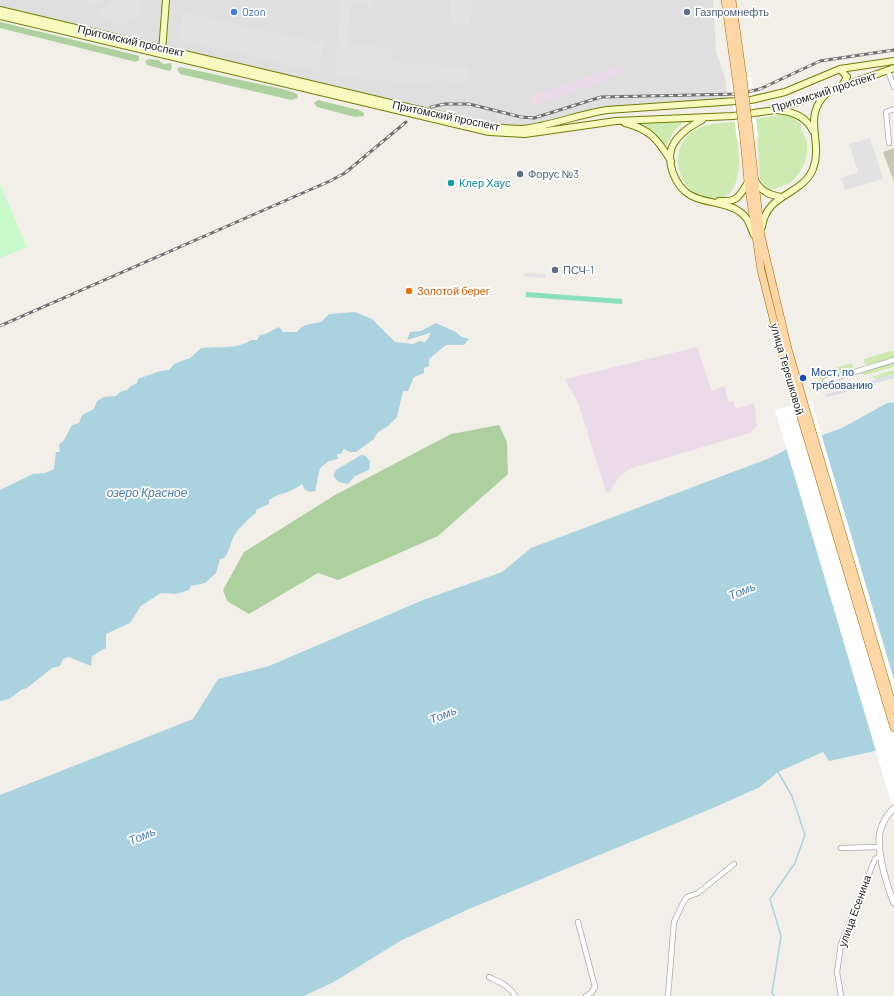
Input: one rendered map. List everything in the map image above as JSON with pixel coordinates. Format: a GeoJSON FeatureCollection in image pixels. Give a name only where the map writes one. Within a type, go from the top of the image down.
{"type":"FeatureCollection","features":[{"type":"Feature","properties":{"kind":"main road"},"geometry":{"type":"LineString","coordinates":[[161,55],[163,48],[166,0]]}},
{"type":"Feature","properties":{"kind":"main road","name":"улица Терешковой"},"geometry":{"type":"LineString","coordinates":[[725,0],[739,78]]}},
{"type":"Feature","properties":{"kind":"main road","name":"улица Терешковой"},"geometry":{"type":"LineString","coordinates":[[732,0],[739,78],[747,138],[755,182],[758,236]]}},
{"type":"Feature","properties":{"kind":"main road","name":"Притомский проспект"},"geometry":{"type":"LineString","coordinates":[[0,10],[491,127],[522,129],[587,113],[607,110],[751,100],[785,92],[840,69],[894,61]]}},
{"type":"Feature","properties":{"kind":"main road","name":"Притомский проспект"},"geometry":{"type":"LineString","coordinates":[[0,16],[489,132],[525,134],[616,121],[706,119],[775,110],[842,85],[891,70]]}},
{"type":"Feature","properties":{"kind":"main road"},"geometry":{"type":"LineString","coordinates":[[840,69],[847,77],[845,83],[842,85]]}},
{"type":"Feature","properties":{"kind":"main road"},"geometry":{"type":"LineString","coordinates":[[758,236],[765,214],[771,205],[781,197],[800,187],[812,170],[816,151],[814,118],[816,105],[832,89]]}},
{"type":"Feature","properties":{"kind":"main road"},"geometry":{"type":"LineString","coordinates":[[775,110],[789,111],[800,116],[810,124],[814,132]]}},
{"type":"Feature","properties":{"kind":"main road"},"geometry":{"type":"LineString","coordinates":[[586,126],[581,119],[587,113]]}},
{"type":"Feature","properties":{"kind":"main road"},"geometry":{"type":"LineString","coordinates":[[671,161],[673,145],[678,138],[691,126],[706,119]]}},
{"type":"Feature","properties":{"kind":"main road"},"geometry":{"type":"LineString","coordinates":[[616,121],[633,125],[650,133],[659,141],[671,161],[676,181],[683,190],[690,195],[734,208],[741,212],[758,236]]}},
{"type":"Feature","properties":{"kind":"main road","name":"улица Терешковой"},"geometry":{"type":"LineString","coordinates":[[747,138],[748,182],[758,236],[800,403],[894,728]]}},
{"type":"Feature","properties":{"kind":"main road"},"geometry":{"type":"LineString","coordinates":[[708,201],[727,202],[737,198],[748,182]]}},
{"type":"Feature","properties":{"kind":"main road"},"geometry":{"type":"LineString","coordinates":[[755,182],[759,188],[765,192],[781,197]]}},
{"type":"Feature","properties":{"kind":"main road","name":"улица Терешковой"},"geometry":{"type":"LineString","coordinates":[[800,403],[894,710]]}},
{"type":"Feature","properties":{"kind":"street"},"geometry":{"type":"LineString","coordinates":[[891,70],[894,87]]}},
{"type":"Feature","properties":{"kind":"street"},"geometry":{"type":"LineString","coordinates":[[889,143],[886,112],[894,109]]}},
{"type":"Feature","properties":{"kind":"street"},"geometry":{"type":"LineString","coordinates":[[824,381],[894,360]]}},
{"type":"Feature","properties":{"kind":"street"},"geometry":{"type":"LineString","coordinates":[[894,808],[882,824],[880,834],[880,847],[890,893],[894,903]]}},
{"type":"Feature","properties":{"kind":"street"},"geometry":{"type":"LineString","coordinates":[[841,848],[880,847]]}},
{"type":"Feature","properties":{"kind":"street","name":"улица Есенина"},"geometry":{"type":"LineString","coordinates":[[841,996],[837,972],[841,944],[875,859],[882,855]]}},
{"type":"Feature","properties":{"kind":"street"},"geometry":{"type":"LineString","coordinates":[[668,996],[674,922],[682,905],[687,897],[698,893],[734,864]]}},
{"type":"Feature","properties":{"kind":"street"},"geometry":{"type":"LineString","coordinates":[[578,922],[595,987],[591,993],[586,996]]}},
{"type":"Feature","properties":{"kind":"street"},"geometry":{"type":"LineString","coordinates":[[489,977],[504,985],[513,992],[515,996]]}},
{"type":"Feature","properties":{"kind":"shaded area"},"geometry":{"type":"Polygon","coordinates":[[[0,0],[713,0],[716,52],[725,77],[728,103],[607,110],[537,126],[508,129],[0,10],[0,0]]]}},
{"type":"Feature","properties":{"kind":"shaded area"},"geometry":{"type":"Polygon","coordinates":[[[87,0],[103,0],[103,6],[87,5],[87,0]]]}},
{"type":"Feature","properties":{"kind":"shaded area"},"geometry":{"type":"Polygon","coordinates":[[[116,0],[143,0],[143,5],[140,8],[140,12],[120,26],[102,16],[99,12],[116,0]]]}},
{"type":"Feature","properties":{"kind":"shaded area"},"geometry":{"type":"Polygon","coordinates":[[[340,0],[370,0],[370,5],[351,4],[348,45],[392,48],[392,62],[469,67],[467,83],[433,80],[432,84],[335,77],[340,0]]]}},
{"type":"Feature","properties":{"kind":"shaded area"},"geometry":{"type":"Polygon","coordinates":[[[450,0],[472,0],[470,26],[449,24],[450,0]]]}},
{"type":"Feature","properties":{"kind":"shaded area"},"geometry":{"type":"Polygon","coordinates":[[[182,12],[322,43],[320,72],[180,40],[182,12]]]}},
{"type":"Feature","properties":{"kind":"shaded area"},"geometry":{"type":"Polygon","coordinates":[[[620,66],[622,74],[534,106],[531,96],[620,66]]]}},
{"type":"Feature","properties":{"kind":"shaded area"},"geometry":{"type":"Polygon","coordinates":[[[870,138],[883,179],[845,190],[841,178],[858,172],[849,144],[870,138]]]}},
{"type":"Feature","properties":{"kind":"shaded area"},"geometry":{"type":"Polygon","coordinates":[[[894,148],[894,182],[883,152],[894,148]]]}},
{"type":"Feature","properties":{"kind":"shaded area"},"geometry":{"type":"Polygon","coordinates":[[[525,273],[546,274],[545,278],[524,277],[525,273]]]}},
{"type":"Feature","properties":{"kind":"shaded area"},"geometry":{"type":"Polygon","coordinates":[[[697,347],[712,391],[724,386],[729,402],[733,401],[736,409],[754,403],[757,426],[750,433],[629,469],[618,478],[610,492],[606,492],[579,405],[565,379],[697,347]]]}},
{"type":"Feature","properties":{"kind":"shaded area"},"geometry":{"type":"Polygon","coordinates":[[[894,374],[894,378],[828,397],[824,395],[894,374]]]}},
{"type":"Feature","properties":{"kind":"green space"},"geometry":{"type":"Polygon","coordinates":[[[0,22],[136,55],[139,56],[139,60],[136,62],[0,28],[0,22]]]}},
{"type":"Feature","properties":{"kind":"green space"},"geometry":{"type":"Polygon","coordinates":[[[149,59],[158,60],[164,64],[171,63],[172,69],[169,71],[147,65],[145,61],[149,59]]]}},
{"type":"Feature","properties":{"kind":"green space"},"geometry":{"type":"Polygon","coordinates":[[[180,67],[287,90],[297,94],[298,98],[291,100],[180,74],[177,69],[180,67]]]}},
{"type":"Feature","properties":{"kind":"green space"},"geometry":{"type":"Polygon","coordinates":[[[318,100],[359,110],[364,113],[364,116],[355,117],[317,107],[314,103],[318,100]]]}},
{"type":"Feature","properties":{"kind":"green space"},"geometry":{"type":"Polygon","coordinates":[[[784,114],[795,117],[796,121],[801,124],[801,130],[807,143],[806,158],[800,172],[790,183],[769,191],[760,179],[756,119],[784,114]]]}},
{"type":"Feature","properties":{"kind":"green space"},"geometry":{"type":"Polygon","coordinates":[[[640,122],[684,122],[674,131],[665,148],[651,132],[634,124],[640,122]]]}},
{"type":"Feature","properties":{"kind":"green space"},"geometry":{"type":"Polygon","coordinates":[[[735,122],[739,164],[733,189],[727,195],[722,197],[704,198],[693,192],[685,183],[680,171],[678,159],[681,146],[688,136],[703,126],[735,122]]]}},
{"type":"Feature","properties":{"kind":"green space"},"geometry":{"type":"Polygon","coordinates":[[[0,184],[27,247],[0,258],[0,184]]]}},
{"type":"Feature","properties":{"kind":"green space"},"geometry":{"type":"Polygon","coordinates":[[[526,292],[622,299],[622,304],[526,297],[526,292]]]}},
{"type":"Feature","properties":{"kind":"green space"},"geometry":{"type":"Polygon","coordinates":[[[894,350],[894,358],[870,365],[865,364],[864,359],[894,350]]]}},
{"type":"Feature","properties":{"kind":"green space"},"geometry":{"type":"Polygon","coordinates":[[[894,362],[894,367],[865,375],[858,373],[894,362]]]}},
{"type":"Feature","properties":{"kind":"green space"},"geometry":{"type":"Polygon","coordinates":[[[852,363],[853,368],[851,372],[822,380],[819,379],[817,374],[852,363]]]}},
{"type":"Feature","properties":{"kind":"green space"},"geometry":{"type":"Polygon","coordinates":[[[894,370],[894,374],[878,379],[871,377],[894,370]]]}},
{"type":"Feature","properties":{"kind":"green space"},"geometry":{"type":"Polygon","coordinates":[[[499,425],[507,442],[508,474],[438,536],[338,580],[318,573],[249,614],[227,601],[223,590],[244,552],[335,495],[451,434],[499,425]]]}},
{"type":"Feature","properties":{"kind":"water","name":"озеро Красное"},"geometry":{"type":"Polygon","coordinates":[[[355,312],[372,319],[395,342],[413,344],[419,341],[425,342],[430,333],[407,340],[410,332],[421,331],[436,323],[456,332],[460,336],[469,339],[464,345],[446,345],[429,359],[429,366],[424,368],[424,373],[414,377],[408,391],[403,391],[397,417],[388,426],[377,433],[374,439],[356,452],[350,452],[344,449],[341,454],[337,454],[338,459],[329,461],[320,468],[315,491],[310,492],[305,490],[302,484],[269,500],[269,504],[256,510],[256,513],[244,523],[236,533],[226,555],[224,558],[220,559],[216,573],[205,583],[191,586],[189,590],[176,594],[161,593],[141,606],[130,623],[106,634],[106,648],[92,656],[91,666],[69,657],[63,659],[60,666],[52,668],[27,688],[23,689],[13,697],[0,701],[0,490],[33,474],[45,473],[54,469],[56,452],[60,452],[59,445],[64,440],[72,425],[79,423],[82,415],[94,409],[97,401],[104,397],[116,396],[120,392],[127,390],[137,383],[138,379],[160,371],[169,370],[174,364],[190,358],[201,348],[239,345],[251,340],[257,340],[260,335],[268,333],[279,327],[283,332],[297,332],[305,325],[321,322],[329,314],[355,312]]]}},
{"type":"Feature","properties":{"kind":"water","name":"Томь"},"geometry":{"type":"Polygon","coordinates":[[[894,402],[894,747],[829,761],[823,752],[778,772],[760,787],[713,808],[469,909],[400,941],[334,982],[304,996],[0,996],[0,795],[193,719],[218,679],[269,666],[423,600],[502,572],[531,548],[770,458],[795,445],[842,428],[887,403],[894,402]]]}},
{"type":"Feature","properties":{"kind":"water"},"geometry":{"type":"Polygon","coordinates":[[[361,455],[366,456],[370,462],[369,470],[355,476],[348,484],[339,482],[333,476],[336,470],[361,455]]]}},
{"type":"Feature","properties":{"kind":"pier"},"geometry":{"type":"Polygon","coordinates":[[[751,77],[758,137],[737,140],[730,79],[751,77]]]}},
{"type":"Feature","properties":{"kind":"pier"},"geometry":{"type":"Polygon","coordinates":[[[811,400],[894,680],[894,812],[775,410],[811,400]]]}},
{"type":"Feature","properties":{"kind":"waterway"},"geometry":{"type":"LineString","coordinates":[[774,996],[772,993],[781,936],[770,899],[795,863],[805,835],[792,796],[778,772]]}},
{"type":"Feature","properties":{"kind":"railway"},"geometry":{"type":"LineString","coordinates":[[431,107],[445,104],[469,104],[521,117],[534,118],[601,97],[739,94],[760,89],[820,61],[894,50]]}},
{"type":"Feature","properties":{"kind":"railway"},"geometry":{"type":"LineString","coordinates":[[0,326],[330,181],[345,173],[406,122]]}},
{"type":"Feature","properties":{"kind":"place","name":"Ozon"},"geometry":{"type":"Point","coordinates":[234,12]}},
{"type":"Feature","properties":{"kind":"place","name":"Газпромнефть"},"geometry":{"type":"Point","coordinates":[687,12]}},
{"type":"Feature","properties":{"kind":"place","name":"Форус №3"},"geometry":{"type":"Point","coordinates":[520,174]}},
{"type":"Feature","properties":{"kind":"place","name":"Клер Хаус"},"geometry":{"type":"Point","coordinates":[451,183]}},
{"type":"Feature","properties":{"kind":"place","name":"ПСЧ-1"},"geometry":{"type":"Point","coordinates":[555,270]}},
{"type":"Feature","properties":{"kind":"place","name":"Золотой берег"},"geometry":{"type":"Point","coordinates":[409,291]}},
{"type":"Feature","properties":{"kind":"place","name":"Мост, по требованию"},"geometry":{"type":"Point","coordinates":[803,378]}}]}
